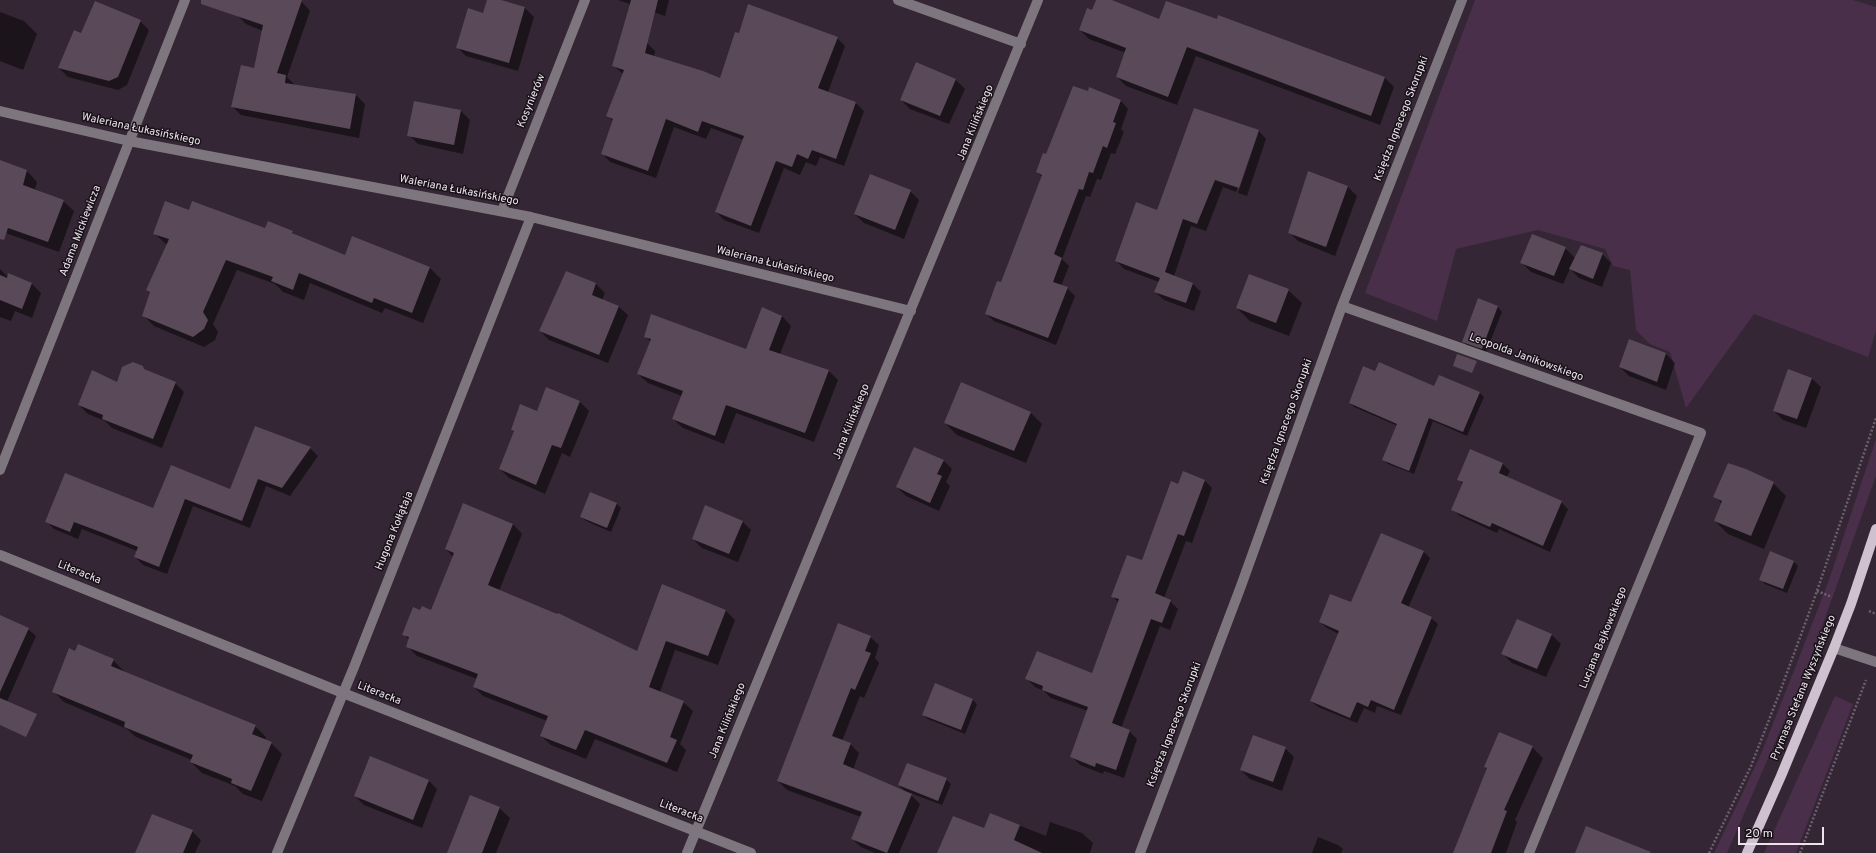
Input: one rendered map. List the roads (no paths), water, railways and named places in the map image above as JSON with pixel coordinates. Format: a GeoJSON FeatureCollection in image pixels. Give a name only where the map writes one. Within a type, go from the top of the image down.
{"type":"FeatureCollection","features":[{"type":"Feature","properties":{"kind":"main road","name":"Prymasa Stefana Wyszyńskiego"},"geometry":{"type":"LineString","coordinates":[[1747,853],[1781,776],[1834,648],[1851,604],[1876,529]]}},
{"type":"Feature","properties":{"kind":"street","name":"Adama Mickiewicza"},"geometry":{"type":"LineString","coordinates":[[0,470],[185,0]]}},
{"type":"Feature","properties":{"kind":"street","name":"Kosynierów"},"geometry":{"type":"LineString","coordinates":[[502,211],[585,0]]}},
{"type":"Feature","properties":{"kind":"street"},"geometry":{"type":"LineString","coordinates":[[898,0],[1021,44]]}},
{"type":"Feature","properties":{"kind":"street","name":"Jana Kilińskiego"},"geometry":{"type":"LineString","coordinates":[[687,853],[1038,0]]}},
{"type":"Feature","properties":{"kind":"street","name":"Księdza Ignacego Skorupki"},"geometry":{"type":"LineString","coordinates":[[1140,853],[1241,586],[1342,306],[1462,0]]}},
{"type":"Feature","properties":{"kind":"street","name":"Waleriana Łukasińskiego"},"geometry":{"type":"LineString","coordinates":[[0,112],[130,141],[531,216],[910,311]]}},
{"type":"Feature","properties":{"kind":"street","name":"Hugona Kołłątaja"},"geometry":{"type":"LineString","coordinates":[[277,853],[343,693],[531,216]]}},
{"type":"Feature","properties":{"kind":"street","name":"Leopolda Janikowskiego"},"geometry":{"type":"LineString","coordinates":[[1342,306],[1701,433]]}},
{"type":"Feature","properties":{"kind":"street","name":"Lucjana Bajkowskiego"},"geometry":{"type":"LineString","coordinates":[[1529,853],[1701,433]]}},
{"type":"Feature","properties":{"kind":"street","name":"Literacka"},"geometry":{"type":"LineString","coordinates":[[0,555],[343,693],[751,853]]}},
{"type":"Feature","properties":{"kind":"street"},"geometry":{"type":"LineString","coordinates":[[1834,648],[1875,662]]}}]}
